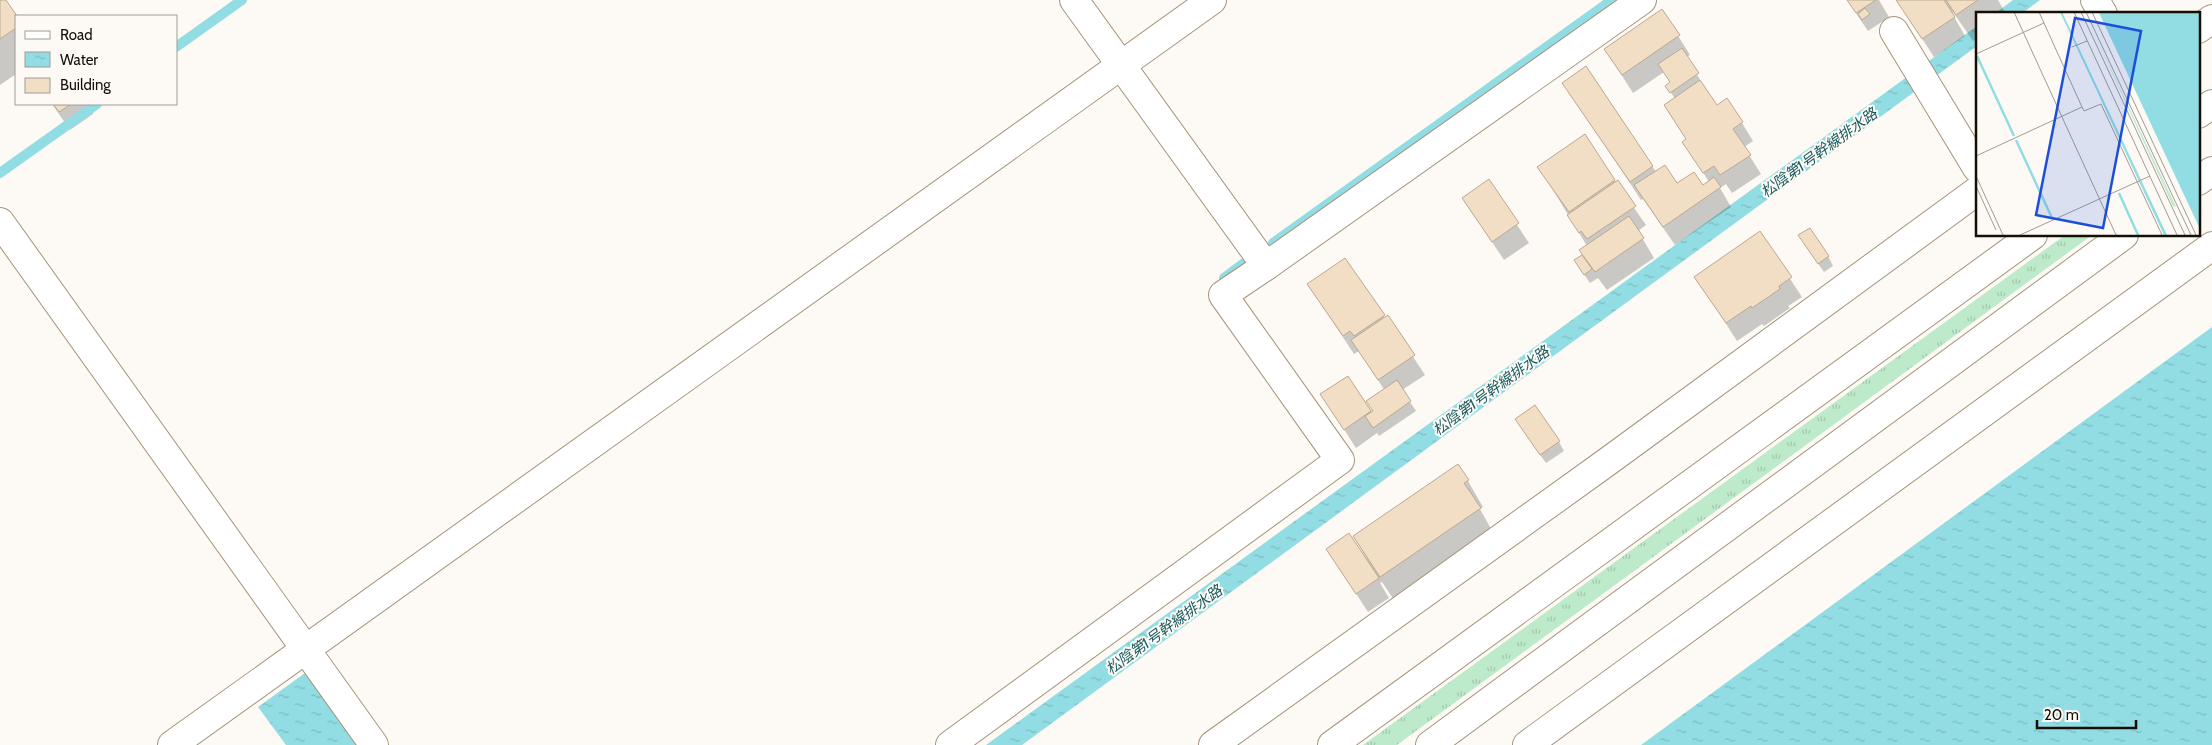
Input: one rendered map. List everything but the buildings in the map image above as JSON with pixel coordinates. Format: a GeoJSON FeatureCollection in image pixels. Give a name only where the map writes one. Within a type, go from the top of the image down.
{"type":"FeatureCollection","features":[{"type":"Feature","properties":{"kind":"street"},"geometry":{"type":"LineString","coordinates":[[1074,0],[1266,266]]}},
{"type":"Feature","properties":{"kind":"street"},"geometry":{"type":"LineString","coordinates":[[172,745],[1212,0]]}},
{"type":"Feature","properties":{"kind":"street"},"geometry":{"type":"LineString","coordinates":[[950,745],[1340,460],[1223,294],[1266,266],[1642,0]]}},
{"type":"Feature","properties":{"kind":"street"},"geometry":{"type":"LineString","coordinates":[[2095,0],[2102,12]]}},
{"type":"Feature","properties":{"kind":"street"},"geometry":{"type":"LineString","coordinates":[[2200,28],[2212,19]]}},
{"type":"Feature","properties":{"kind":"street"},"geometry":{"type":"LineString","coordinates":[[1894,31],[1976,166]]}},
{"type":"Feature","properties":{"kind":"street"},"geometry":{"type":"LineString","coordinates":[[2200,113],[2212,104]]}},
{"type":"Feature","properties":{"kind":"street"},"geometry":{"type":"LineString","coordinates":[[2200,180],[2212,171]]}},
{"type":"Feature","properties":{"kind":"street"},"geometry":{"type":"LineString","coordinates":[[1213,745],[1607,462],[1976,192]]}},
{"type":"Feature","properties":{"kind":"street"},"geometry":{"type":"LineString","coordinates":[[0,222],[374,745]]}},
{"type":"Feature","properties":{"kind":"street"},"geometry":{"type":"LineString","coordinates":[[1332,745],[2032,236]]}},
{"type":"Feature","properties":{"kind":"street"},"geometry":{"type":"LineString","coordinates":[[1430,745],[2123,236]]}},
{"type":"Feature","properties":{"kind":"street"},"geometry":{"type":"LineString","coordinates":[[1527,745],[2212,246]]}},
{"type":"Feature","properties":{"kind":"green space"},"geometry":{"type":"Polygon","coordinates":[[[2064,236],[2091,236],[1397,745],[1363,745],[2064,236]]]}},
{"type":"Feature","properties":{"kind":"water"},"geometry":{"type":"Polygon","coordinates":[[[2013,0],[2040,0],[2024,12],[1997,12],[2013,0]]]}},
{"type":"Feature","properties":{"kind":"water","name":"松陰第1号幹線排水路"},"geometry":{"type":"Polygon","coordinates":[[[1976,27],[1976,47],[1022,745],[986,745],[1976,27]]]}},
{"type":"Feature","properties":{"kind":"water"},"geometry":{"type":"Polygon","coordinates":[[[2212,327],[2212,745],[1641,745],[2212,327]]]}},
{"type":"Feature","properties":{"kind":"water"},"geometry":{"type":"Polygon","coordinates":[[[305,673],[357,745],[286,745],[258,707],[305,673]]]}},
{"type":"Feature","properties":{"kind":"waterway"},"geometry":{"type":"LineString","coordinates":[[178,46],[242,0]]}},
{"type":"Feature","properties":{"kind":"waterway"},"geometry":{"type":"LineString","coordinates":[[1273,243],[1612,0]]}},
{"type":"Feature","properties":{"kind":"waterway"},"geometry":{"type":"LineString","coordinates":[[0,173],[96,105]]}},
{"type":"Feature","properties":{"kind":"waterway"},"geometry":{"type":"LineString","coordinates":[[1226,280],[1224,278],[1244,263]]}}]}
